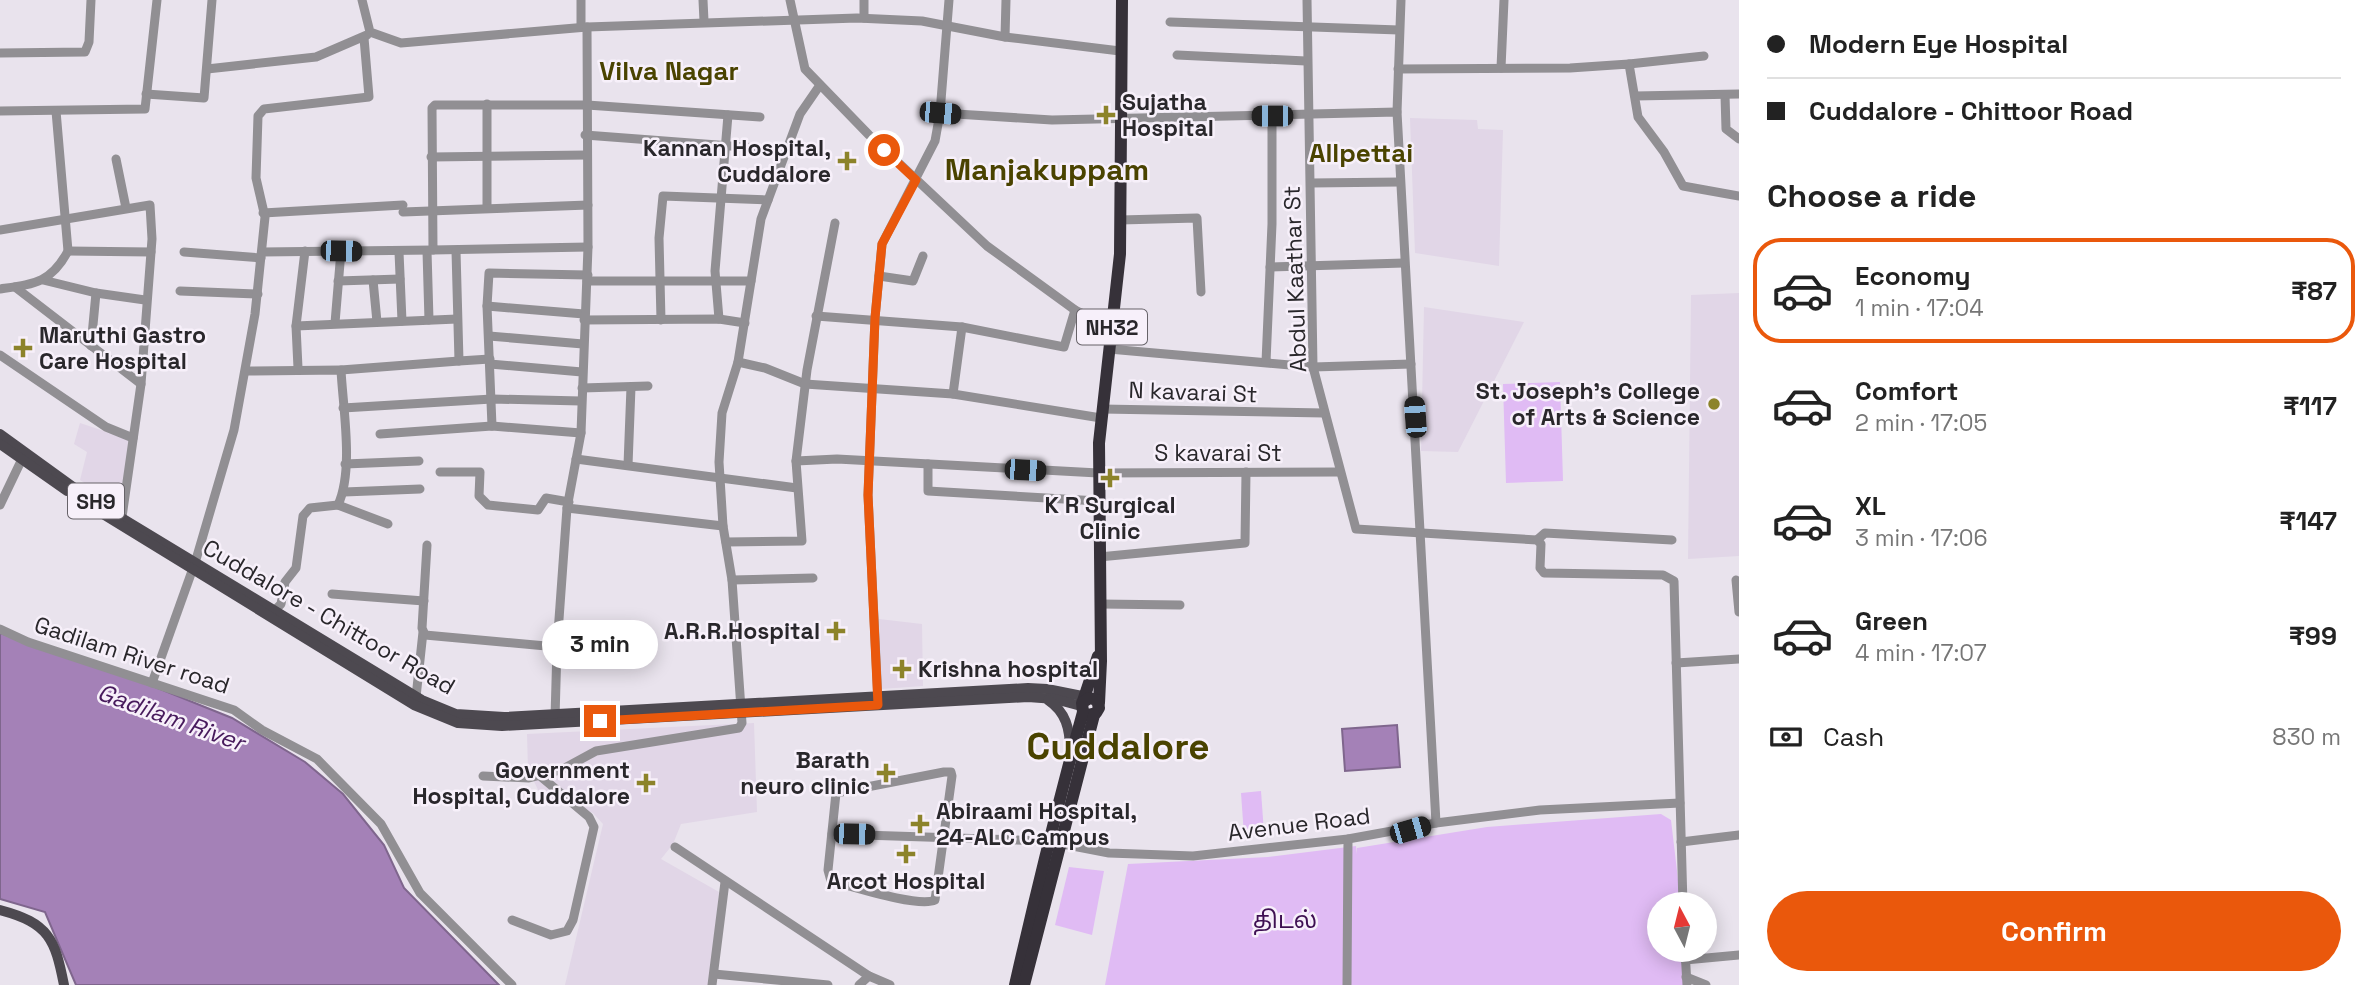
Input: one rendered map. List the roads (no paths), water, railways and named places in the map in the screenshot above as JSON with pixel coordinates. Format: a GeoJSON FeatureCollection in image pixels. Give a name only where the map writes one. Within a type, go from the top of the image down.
{"type":"FeatureCollection","features":[{"type":"Feature","properties":{"kind":"highway","name":"NH32"},"geometry":{"type":"LineString","coordinates":[[1015,985],[1054,843],[1100,653],[1098,474],[1101,413],[1120,254],[1122,0]]}},
{"type":"Feature","properties":{"kind":"highway","name":"NH32"},"geometry":{"type":"LineString","coordinates":[[1024,985],[1070,766],[1088,704],[1090,679],[1100,653]]}},
{"type":"Feature","properties":{"kind":"main road","name":"Cuddalore - Chittoor Road"},"geometry":{"type":"LineString","coordinates":[[0,434],[88,497],[122,517],[198,570],[274,611],[415,701]]}},
{"type":"Feature","properties":{"kind":"main road","name":"Cuddalore - Chittoor Road"},"geometry":{"type":"LineString","coordinates":[[0,444],[198,570],[415,701],[456,714],[556,719],[1045,693],[1088,704]]}},
{"type":"Feature","properties":{"kind":"main road"},"geometry":{"type":"LineString","coordinates":[[1045,693],[1071,690],[1090,679]]}},
{"type":"Feature","properties":{"kind":"main road"},"geometry":{"type":"LineString","coordinates":[[1045,693],[1066,720],[1070,734],[1070,766]]}},
{"type":"Feature","properties":{"kind":"main road"},"geometry":{"type":"LineString","coordinates":[[0,910],[32,921],[48,933],[57,948],[64,985]]}},
{"type":"Feature","properties":{"kind":"street"},"geometry":{"type":"LineString","coordinates":[[0,52],[85,52],[89,42],[91,0]]}},
{"type":"Feature","properties":{"kind":"street"},"geometry":{"type":"LineString","coordinates":[[0,111],[145,109],[157,0]]}},
{"type":"Feature","properties":{"kind":"street"},"geometry":{"type":"LineString","coordinates":[[146,94],[200,100],[205,94],[212,0]]}},
{"type":"Feature","properties":{"kind":"street"},"geometry":{"type":"LineString","coordinates":[[152,683],[198,570],[234,430],[246,371],[261,255],[263,213],[257,178],[260,112],[369,97],[367,35],[362,0]]}},
{"type":"Feature","properties":{"kind":"street"},"geometry":{"type":"LineString","coordinates":[[556,719],[556,647],[568,505],[581,433],[587,278],[587,105],[581,0]]}},
{"type":"Feature","properties":{"kind":"street"},"geometry":{"type":"LineString","coordinates":[[703,0],[704,21]]}},
{"type":"Feature","properties":{"kind":"street"},"geometry":{"type":"LineString","coordinates":[[790,0],[805,69],[820,85],[987,246],[1075,310],[1112,328]]}},
{"type":"Feature","properties":{"kind":"street"},"geometry":{"type":"LineString","coordinates":[[864,0],[864,18]]}},
{"type":"Feature","properties":{"kind":"street"},"geometry":{"type":"LineString","coordinates":[[878,701],[869,461],[875,318],[882,244],[935,141],[940,113],[949,0]]}},
{"type":"Feature","properties":{"kind":"street"},"geometry":{"type":"LineString","coordinates":[[1005,37],[1006,0]]}},
{"type":"Feature","properties":{"kind":"street","name":"Abdul Kaathar St"},"geometry":{"type":"LineString","coordinates":[[1307,0],[1313,367],[1356,529],[1421,531]]}},
{"type":"Feature","properties":{"kind":"street"},"geometry":{"type":"LineString","coordinates":[[1401,0],[1398,69],[1400,182],[1436,822]]}},
{"type":"Feature","properties":{"kind":"street"},"geometry":{"type":"LineString","coordinates":[[1501,68],[1504,0]]}},
{"type":"Feature","properties":{"kind":"street"},"geometry":{"type":"LineString","coordinates":[[207,69],[316,57],[367,35],[401,43],[584,27],[795,19],[864,18],[946,24],[1005,37],[1120,51]]}},
{"type":"Feature","properties":{"kind":"street"},"geometry":{"type":"LineString","coordinates":[[1171,22],[1399,30]]}},
{"type":"Feature","properties":{"kind":"street"},"geometry":{"type":"LineString","coordinates":[[1177,55],[1306,61]]}},
{"type":"Feature","properties":{"kind":"street"},"geometry":{"type":"LineString","coordinates":[[1398,69],[1629,64],[1704,56]]}},
{"type":"Feature","properties":{"kind":"street"},"geometry":{"type":"LineString","coordinates":[[1629,64],[1642,124],[1664,152],[1683,186],[1739,196]]}},
{"type":"Feature","properties":{"kind":"street"},"geometry":{"type":"LineString","coordinates":[[483,776],[529,778],[561,770],[596,751],[739,728],[741,708],[732,580],[723,526],[719,462],[722,414],[738,362],[761,219],[800,114],[820,85]]}},
{"type":"Feature","properties":{"kind":"street"},"geometry":{"type":"LineString","coordinates":[[1635,96],[1739,94]]}},
{"type":"Feature","properties":{"kind":"street"},"geometry":{"type":"LineString","coordinates":[[1725,95],[1726,129],[1739,139]]}},
{"type":"Feature","properties":{"kind":"street"},"geometry":{"type":"LineString","coordinates":[[487,104],[487,208]]}},
{"type":"Feature","properties":{"kind":"street"},"geometry":{"type":"LineString","coordinates":[[429,320],[432,108],[435,105],[587,105],[760,117]]}},
{"type":"Feature","properties":{"kind":"street"},"geometry":{"type":"LineString","coordinates":[[0,289],[43,280],[60,267],[68,251],[63,218],[56,111]]}},
{"type":"Feature","properties":{"kind":"street"},"geometry":{"type":"LineString","coordinates":[[940,113],[1026,120],[1121,120],[1398,112]]}},
{"type":"Feature","properties":{"kind":"street"},"geometry":{"type":"LineString","coordinates":[[719,319],[716,281],[728,115]]}},
{"type":"Feature","properties":{"kind":"street"},"geometry":{"type":"LineString","coordinates":[[1266,362],[1273,171],[1272,116]]}},
{"type":"Feature","properties":{"kind":"street"},"geometry":{"type":"LineString","coordinates":[[585,135],[757,148]]}},
{"type":"Feature","properties":{"kind":"street"},"geometry":{"type":"LineString","coordinates":[[431,157],[587,155]]}},
{"type":"Feature","properties":{"kind":"street"},"geometry":{"type":"LineString","coordinates":[[116,159],[126,208]]}},
{"type":"Feature","properties":{"kind":"street"},"geometry":{"type":"LineString","coordinates":[[1311,183],[1400,182]]}},
{"type":"Feature","properties":{"kind":"street"},"geometry":{"type":"LineString","coordinates":[[661,320],[659,238],[663,196],[768,200]]}},
{"type":"Feature","properties":{"kind":"street"},"geometry":{"type":"LineString","coordinates":[[0,230],[150,205],[150,252],[141,384],[122,517]]}},
{"type":"Feature","properties":{"kind":"street"},"geometry":{"type":"LineString","coordinates":[[263,213],[588,205]]}},
{"type":"Feature","properties":{"kind":"street"},"geometry":{"type":"LineString","coordinates":[[1120,220],[1197,218],[1200,292]]}},
{"type":"Feature","properties":{"kind":"street"},"geometry":{"type":"LineString","coordinates":[[726,542],[802,541],[796,461],[816,316],[835,223]]}},
{"type":"Feature","properties":{"kind":"street"},"geometry":{"type":"LineString","coordinates":[[184,252],[261,255],[304,251],[399,252],[588,247]]}},
{"type":"Feature","properties":{"kind":"street"},"geometry":{"type":"LineString","coordinates":[[68,251],[150,252]]}},
{"type":"Feature","properties":{"kind":"street"},"geometry":{"type":"LineString","coordinates":[[298,368],[296,326],[304,251]]}},
{"type":"Feature","properties":{"kind":"street"},"geometry":{"type":"LineString","coordinates":[[335,323],[341,251]]}},
{"type":"Feature","properties":{"kind":"street"},"geometry":{"type":"LineString","coordinates":[[456,251],[459,361]]}},
{"type":"Feature","properties":{"kind":"street"},"geometry":{"type":"LineString","coordinates":[[399,252],[402,321]]}},
{"type":"Feature","properties":{"kind":"street"},"geometry":{"type":"LineString","coordinates":[[879,276],[913,281],[923,256]]}},
{"type":"Feature","properties":{"kind":"street"},"geometry":{"type":"LineString","coordinates":[[1269,267],[1404,263]]}},
{"type":"Feature","properties":{"kind":"street"},"geometry":{"type":"LineString","coordinates":[[492,426],[487,306],[488,278],[494,271],[662,282],[751,281]]}},
{"type":"Feature","properties":{"kind":"street"},"geometry":{"type":"LineString","coordinates":[[338,281],[400,279]]}},
{"type":"Feature","properties":{"kind":"street"},"geometry":{"type":"LineString","coordinates":[[43,280],[96,293],[145,300]]}},
{"type":"Feature","properties":{"kind":"street"},"geometry":{"type":"LineString","coordinates":[[373,280],[377,322]]}},
{"type":"Feature","properties":{"kind":"street"},"geometry":{"type":"LineString","coordinates":[[15,287],[141,384]]}},
{"type":"Feature","properties":{"kind":"street"},"geometry":{"type":"LineString","coordinates":[[180,291],[258,294]]}},
{"type":"Feature","properties":{"kind":"street"},"geometry":{"type":"LineString","coordinates":[[91,346],[96,293]]}},
{"type":"Feature","properties":{"kind":"street"},"geometry":{"type":"LineString","coordinates":[[487,306],[584,317],[719,319],[745,323]]}},
{"type":"Feature","properties":{"kind":"street"},"geometry":{"type":"LineString","coordinates":[[816,316],[875,318],[962,327],[1064,348],[1075,310]]}},
{"type":"Feature","properties":{"kind":"street"},"geometry":{"type":"LineString","coordinates":[[296,326],[457,319]]}},
{"type":"Feature","properties":{"kind":"street"},"geometry":{"type":"LineString","coordinates":[[953,394],[962,327]]}},
{"type":"Feature","properties":{"kind":"street"},"geometry":{"type":"LineString","coordinates":[[489,336],[583,344]]}},
{"type":"Feature","properties":{"kind":"street"},"geometry":{"type":"LineString","coordinates":[[1109,349],[1313,367],[1411,363]]}},
{"type":"Feature","properties":{"kind":"street"},"geometry":{"type":"LineString","coordinates":[[0,355],[106,427],[134,438]]}},
{"type":"Feature","properties":{"kind":"street"},"geometry":{"type":"LineString","coordinates":[[246,371],[298,368],[341,370],[459,361],[582,372]]}},
{"type":"Feature","properties":{"kind":"street","name":"N kavarai St"},"geometry":{"type":"LineString","coordinates":[[738,362],[765,368],[805,384],[874,391],[953,394],[1101,413],[1324,413]]}},
{"type":"Feature","properties":{"kind":"street"},"geometry":{"type":"LineString","coordinates":[[338,505],[344,492],[345,464],[341,370]]}},
{"type":"Feature","properties":{"kind":"street"},"geometry":{"type":"LineString","coordinates":[[582,388],[648,386]]}},
{"type":"Feature","properties":{"kind":"street"},"geometry":{"type":"LineString","coordinates":[[628,465],[631,387]]}},
{"type":"Feature","properties":{"kind":"street"},"geometry":{"type":"LineString","coordinates":[[343,408],[492,399],[581,401]]}},
{"type":"Feature","properties":{"kind":"street"},"geometry":{"type":"LineString","coordinates":[[380,435],[492,426],[581,433]]}},
{"type":"Feature","properties":{"kind":"street"},"geometry":{"type":"LineString","coordinates":[[0,505],[22,459]]}},
{"type":"Feature","properties":{"kind":"street"},"geometry":{"type":"LineString","coordinates":[[576,459],[797,488]]}},
{"type":"Feature","properties":{"kind":"street"},"geometry":{"type":"LineString","coordinates":[[345,464],[419,461]]}},
{"type":"Feature","properties":{"kind":"street","name":"S kavarai St"},"geometry":{"type":"LineString","coordinates":[[796,461],[869,461],[1098,474],[1339,472]]}},
{"type":"Feature","properties":{"kind":"street"},"geometry":{"type":"LineString","coordinates":[[928,464],[928,491],[1098,501]]}},
{"type":"Feature","properties":{"kind":"street"},"geometry":{"type":"LineString","coordinates":[[440,472],[480,472],[479,496],[488,505],[538,510],[546,498],[568,505],[723,526]]}},
{"type":"Feature","properties":{"kind":"street"},"geometry":{"type":"LineString","coordinates":[[1100,557],[1245,543],[1246,472]]}},
{"type":"Feature","properties":{"kind":"street"},"geometry":{"type":"LineString","coordinates":[[344,492],[420,489]]}},
{"type":"Feature","properties":{"kind":"street"},"geometry":{"type":"LineString","coordinates":[[274,611],[281,604],[285,582],[296,568],[303,516],[310,508],[338,505],[388,524]]}},
{"type":"Feature","properties":{"kind":"street"},"geometry":{"type":"LineString","coordinates":[[1421,531],[1537,540],[1541,544],[1540,568],[1544,573],[1663,575],[1674,581],[1683,892]]}},
{"type":"Feature","properties":{"kind":"street"},"geometry":{"type":"LineString","coordinates":[[1537,540],[1545,533],[1672,540]]}},
{"type":"Feature","properties":{"kind":"street"},"geometry":{"type":"LineString","coordinates":[[415,701],[423,632],[427,545]]}},
{"type":"Feature","properties":{"kind":"street"},"geometry":{"type":"LineString","coordinates":[[732,580],[813,578]]}},
{"type":"Feature","properties":{"kind":"street"},"geometry":{"type":"LineString","coordinates":[[1736,580],[1739,612]]}},
{"type":"Feature","properties":{"kind":"street"},"geometry":{"type":"LineString","coordinates":[[332,594],[424,601]]}},
{"type":"Feature","properties":{"kind":"street"},"geometry":{"type":"LineString","coordinates":[[1100,604],[1180,605]]}},
{"type":"Feature","properties":{"kind":"street","name":"Gadilam River road"},"geometry":{"type":"LineString","coordinates":[[0,629],[29,642],[234,710],[262,730],[317,759],[381,824],[420,893],[512,985]]}},
{"type":"Feature","properties":{"kind":"street"},"geometry":{"type":"LineString","coordinates":[[423,632],[430,636],[556,647]]}},
{"type":"Feature","properties":{"kind":"street"},"geometry":{"type":"LineString","coordinates":[[1676,663],[1739,659]]}},
{"type":"Feature","properties":{"kind":"street"},"geometry":{"type":"LineString","coordinates":[[951,772],[944,836],[935,900],[930,903],[831,881],[828,870],[836,793],[951,772]]}},
{"type":"Feature","properties":{"kind":"street"},"geometry":{"type":"LineString","coordinates":[[512,920],[551,935],[567,931],[573,920],[594,827],[589,817],[540,775]]}},
{"type":"Feature","properties":{"kind":"street","name":"Avenue Road"},"geometry":{"type":"LineString","coordinates":[[832,834],[944,836],[1054,843],[1109,853],[1193,856],[1348,839],[1436,822],[1540,810],[1680,803]]}},
{"type":"Feature","properties":{"kind":"street"},"geometry":{"type":"LineString","coordinates":[[1681,842],[1739,835]]}},
{"type":"Feature","properties":{"kind":"street"},"geometry":{"type":"LineString","coordinates":[[1347,985],[1348,839]]}},
{"type":"Feature","properties":{"kind":"street"},"geometry":{"type":"LineString","coordinates":[[675,847],[869,976],[890,985]]}},
{"type":"Feature","properties":{"kind":"street"},"geometry":{"type":"LineString","coordinates":[[712,985],[725,882]]}},
{"type":"Feature","properties":{"kind":"street"},"geometry":{"type":"LineString","coordinates":[[1717,955],[1739,955]]}},
{"type":"Feature","properties":{"kind":"street"},"geometry":{"type":"LineString","coordinates":[[1686,962],[1687,981],[1706,985]]}},
{"type":"Feature","properties":{"kind":"street"},"geometry":{"type":"LineString","coordinates":[[714,974],[828,985]]}},
{"type":"Feature","properties":{"kind":"street"},"geometry":{"type":"LineString","coordinates":[[859,985],[869,976]]}},
{"type":"Feature","properties":{"kind":"water","name":"Gadilam River"},"geometry":{"type":"Polygon","coordinates":[[[0,633],[128,676],[232,718],[305,762],[343,794],[384,845],[404,888],[499,985],[76,985],[45,912],[0,899],[0,633]]]}},
{"type":"Feature","properties":{"kind":"water"},"geometry":{"type":"Polygon","coordinates":[[[1397,725],[1400,767],[1345,771],[1342,729],[1397,725]]]}},
{"type":"Feature","properties":{"kind":"place","name":"Sujatha Hospital"},"geometry":{"type":"Point","coordinates":[1106,115]}},
{"type":"Feature","properties":{"kind":"place","name":"Kannan Hospital, Cuddalore"},"geometry":{"type":"Point","coordinates":[847,161]}},
{"type":"Feature","properties":{"kind":"place","name":"Maruthi Gastro Care Hospital"},"geometry":{"type":"Point","coordinates":[23,348]}},
{"type":"Feature","properties":{"kind":"place","name":"St. Joseph's College of Arts & Science"},"geometry":{"type":"Point","coordinates":[1714,404]}},
{"type":"Feature","properties":{"kind":"place","name":"K R Surgical Clinic"},"geometry":{"type":"Point","coordinates":[1110,478]}},
{"type":"Feature","properties":{"kind":"place","name":"A.R.R.Hospital"},"geometry":{"type":"Point","coordinates":[836,631]}},
{"type":"Feature","properties":{"kind":"place","name":"Krishna hospital"},"geometry":{"type":"Point","coordinates":[902,669]}},
{"type":"Feature","properties":{"kind":"place","name":"Barath neuro clinic"},"geometry":{"type":"Point","coordinates":[886,773]}},
{"type":"Feature","properties":{"kind":"place","name":"Government Hospital, Cuddalore"},"geometry":{"type":"Point","coordinates":[646,783]}},
{"type":"Feature","properties":{"kind":"place","name":"Abiraami Hospital, 24-ALC Campus"},"geometry":{"type":"Point","coordinates":[920,824]}},
{"type":"Feature","properties":{"kind":"place","name":"Arcot Hospital"},"geometry":{"type":"Point","coordinates":[906,854]}},
{"type":"Feature","properties":{"kind":"district","name":"Vilva Nagar"},"geometry":{"type":"Point","coordinates":[669,71]}},
{"type":"Feature","properties":{"kind":"district","name":"Allpettai"},"geometry":{"type":"Point","coordinates":[1361,153]}},
{"type":"Feature","properties":{"kind":"district","name":"Manjakuppam"},"geometry":{"type":"Point","coordinates":[1047,169]}},
{"type":"Feature","properties":{"kind":"district","name":"Cuddalore"},"geometry":{"type":"Point","coordinates":[1118,746]}},
{"type":"Feature","properties":{"kind":"park label","name":"திடல்"},"geometry":{"type":"Point","coordinates":[1285,920]}}]}
